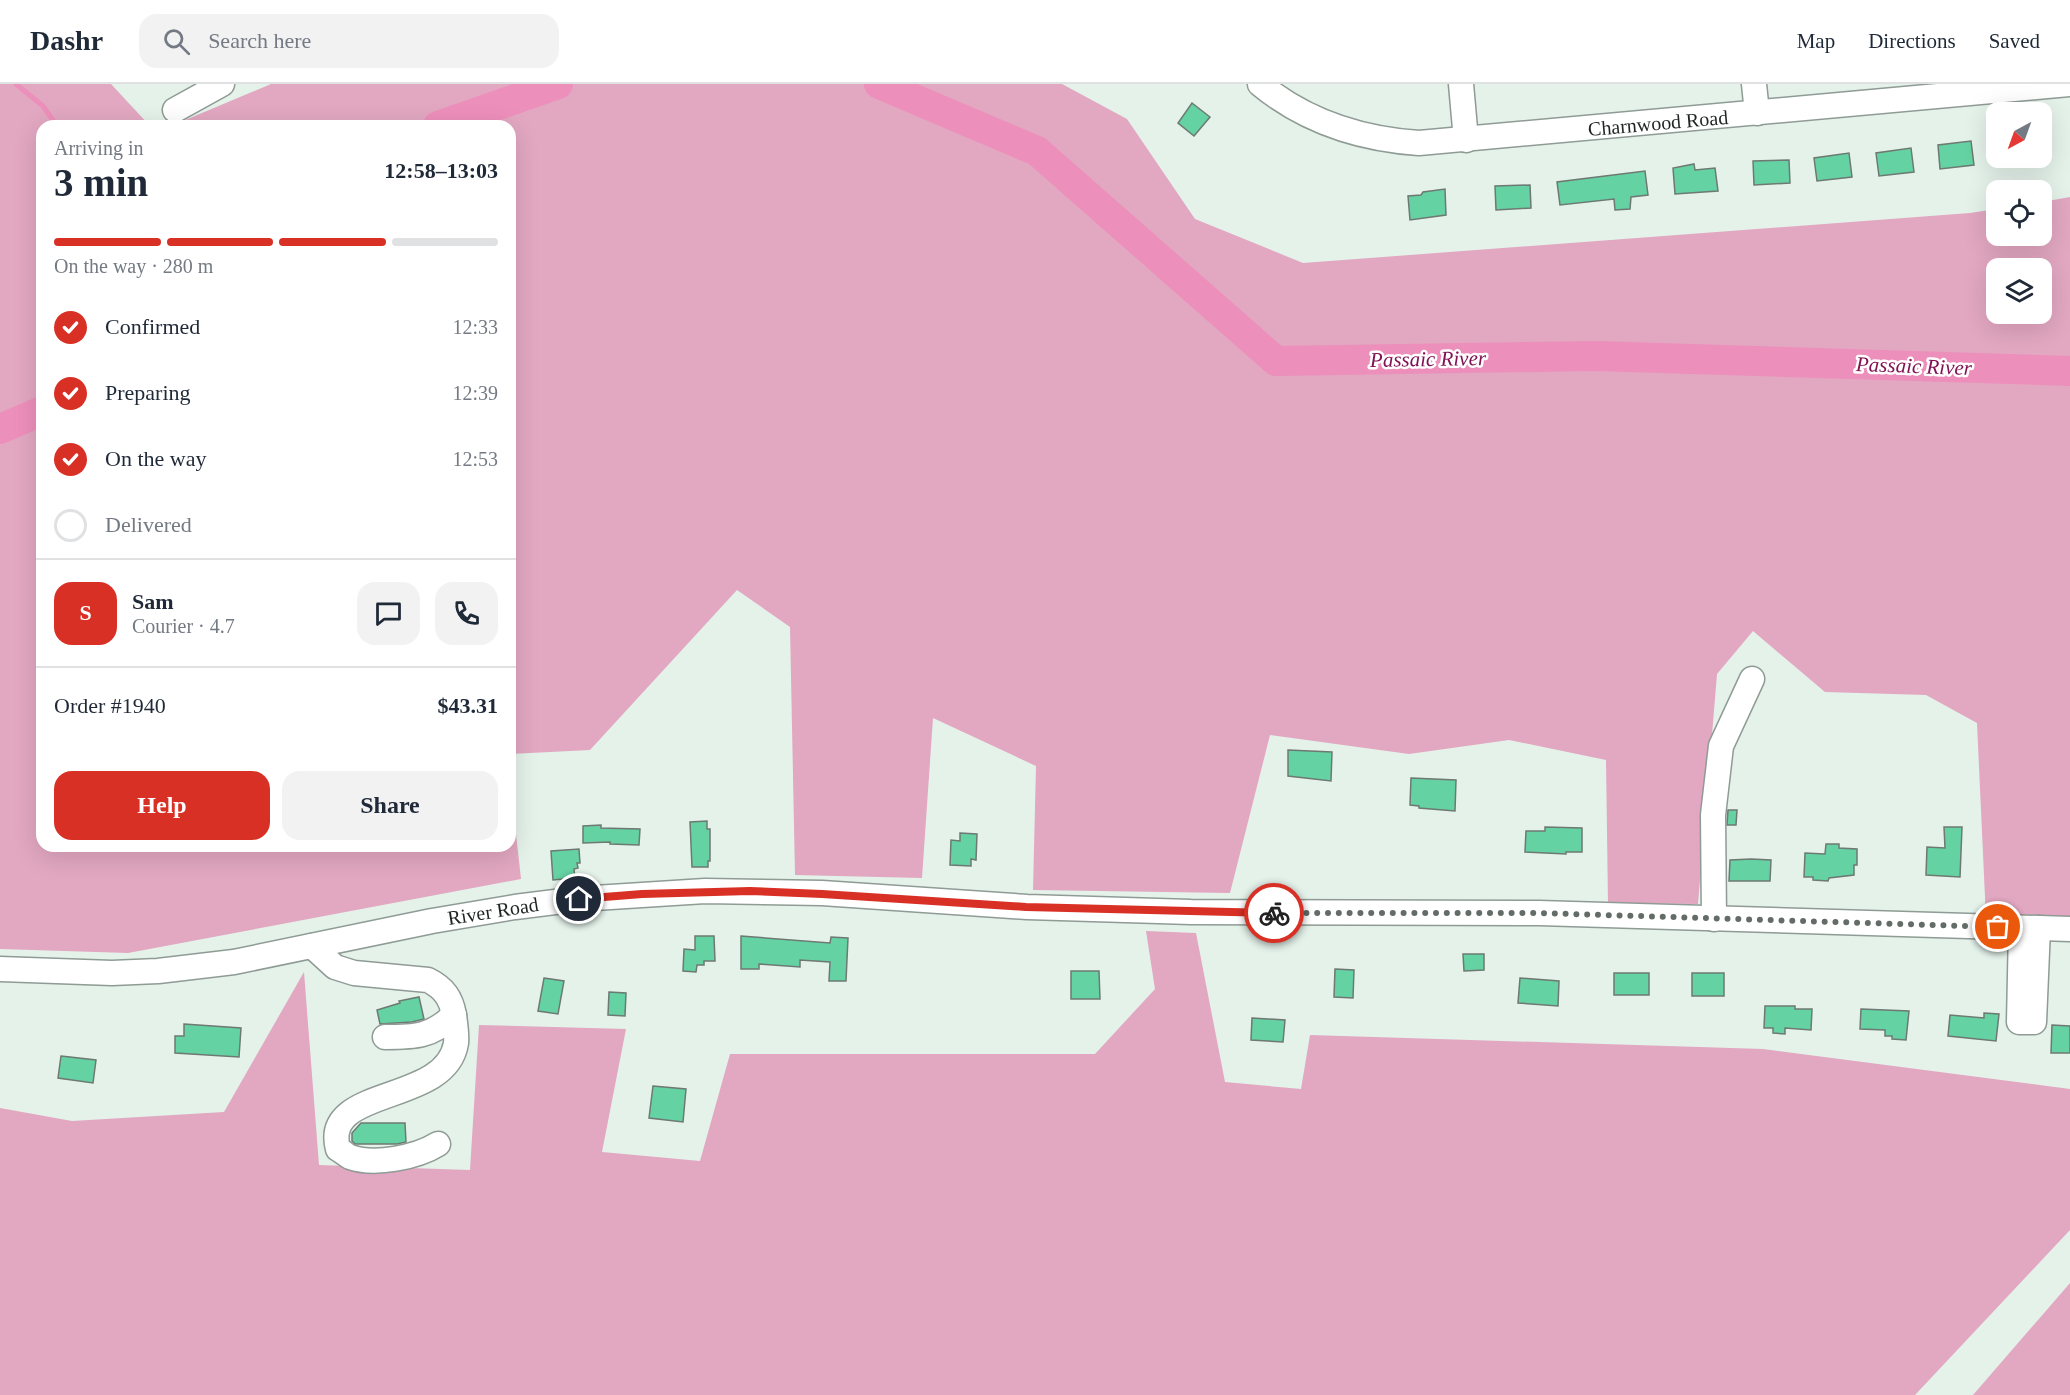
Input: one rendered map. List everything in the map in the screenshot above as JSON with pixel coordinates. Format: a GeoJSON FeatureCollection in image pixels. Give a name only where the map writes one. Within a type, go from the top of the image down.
{"type":"FeatureCollection","features":[{"type":"Feature","properties":{"kind":"street"},"geometry":{"type":"LineString","coordinates":[[175,110],[222,84]]}},
{"type":"Feature","properties":{"kind":"street","name":"Charnwood Road"},"geometry":{"type":"LineString","coordinates":[[1260,84],[1290,106],[1314,118],[1365,136],[1419,143],[2070,84]]}},
{"type":"Feature","properties":{"kind":"street"},"geometry":{"type":"LineString","coordinates":[[1461,84],[1466,140]]}},
{"type":"Feature","properties":{"kind":"street"},"geometry":{"type":"LineString","coordinates":[[1754,84],[1757,113]]}},
{"type":"Feature","properties":{"kind":"street"},"geometry":{"type":"LineString","coordinates":[[1714,919],[1713,815],[1721,746],[1752,679]]}},
{"type":"Feature","properties":{"kind":"street","name":"River Road"},"geometry":{"type":"LineString","coordinates":[[0,969],[112,973],[159,971],[234,962],[432,921],[515,907],[621,896],[705,891],[812,893],[1026,907],[1180,912],[1539,913],[2070,929]]}},
{"type":"Feature","properties":{"kind":"street"},"geometry":{"type":"LineString","coordinates":[[2026,1022],[2029,928]]}},
{"type":"Feature","properties":{"kind":"street"},"geometry":{"type":"LineString","coordinates":[[312,946],[336,967],[354,973],[428,980],[446,992],[454,1016],[456,1042],[452,1055],[442,1069],[410,1088],[356,1108],[340,1120],[335,1138],[338,1149],[351,1157],[368,1159],[405,1157],[429,1150],[438,1144]]}},
{"type":"Feature","properties":{"kind":"street"},"geometry":{"type":"LineString","coordinates":[[385,1037],[413,1037],[429,1034],[454,1016]]}},
{"type":"Feature","properties":{"kind":"shaded area"},"geometry":{"type":"Polygon","coordinates":[[[0,84],[111,84],[144,120],[36,120],[36,852],[516,852],[516,834],[521,879],[128,953],[0,949],[0,84]]]}},
{"type":"Feature","properties":{"kind":"shaded area"},"geometry":{"type":"Polygon","coordinates":[[[271,84],[1062,84],[1127,119],[1195,219],[1303,263],[1986,211],[1986,246],[2052,246],[2052,200],[2070,197],[2070,921],[1986,919],[1977,723],[1926,695],[1825,692],[1753,631],[1717,674],[1698,904],[1608,903],[1606,760],[1509,740],[1409,754],[1270,735],[1230,893],[1033,890],[1036,766],[933,718],[922,878],[795,875],[790,627],[737,590],[590,750],[516,754],[516,120],[185,120],[271,84]]]}},
{"type":"Feature","properties":{"kind":"shaded area"},"geometry":{"type":"Polygon","coordinates":[[[1146,931],[1196,933],[1225,1082],[1301,1089],[1310,1035],[1763,1049],[2070,1089],[2070,1230],[1915,1395],[0,1395],[0,1108],[72,1121],[224,1112],[304,972],[319,1165],[470,1170],[479,1025],[626,1029],[602,1152],[700,1161],[730,1054],[1095,1054],[1155,989],[1146,931]]]}},
{"type":"Feature","properties":{"kind":"shaded area"},"geometry":{"type":"Polygon","coordinates":[[[2070,1283],[2070,1395],[1973,1395],[2070,1283]]]}},
{"type":"Feature","properties":{"kind":"building"},"geometry":{"type":"Polygon","coordinates":[[[1192,103],[1210,117],[1194,136],[1178,123],[1192,103]]]}},
{"type":"Feature","properties":{"kind":"building"},"geometry":{"type":"Polygon","coordinates":[[[1971,141],[1974,165],[1940,169],[1938,145],[1971,141]]]}},
{"type":"Feature","properties":{"kind":"building"},"geometry":{"type":"Polygon","coordinates":[[[1911,148],[1914,172],[1879,176],[1876,153],[1911,148]]]}},
{"type":"Feature","properties":{"kind":"building"},"geometry":{"type":"Polygon","coordinates":[[[1849,153],[1852,177],[1817,181],[1814,158],[1849,153]]]}},
{"type":"Feature","properties":{"kind":"building"},"geometry":{"type":"Polygon","coordinates":[[[1789,160],[1790,183],[1754,185],[1753,161],[1789,160]]]}},
{"type":"Feature","properties":{"kind":"building"},"geometry":{"type":"Polygon","coordinates":[[[1694,164],[1695,170],[1715,168],[1718,191],[1675,194],[1673,168],[1694,164]]]}},
{"type":"Feature","properties":{"kind":"building"},"geometry":{"type":"Polygon","coordinates":[[[1645,171],[1648,195],[1631,197],[1630,209],[1615,210],[1614,199],[1560,205],[1557,182],[1645,171]]]}},
{"type":"Feature","properties":{"kind":"building"},"geometry":{"type":"Polygon","coordinates":[[[1530,185],[1531,208],[1496,210],[1495,186],[1530,185]]]}},
{"type":"Feature","properties":{"kind":"building"},"geometry":{"type":"Polygon","coordinates":[[[1445,189],[1446,215],[1410,220],[1408,196],[1445,189]]]}},
{"type":"Feature","properties":{"kind":"building"},"geometry":{"type":"Polygon","coordinates":[[[1288,750],[1332,752],[1331,781],[1288,776],[1288,750]]]}},
{"type":"Feature","properties":{"kind":"building"},"geometry":{"type":"Polygon","coordinates":[[[1411,778],[1456,780],[1455,811],[1410,805],[1411,778]]]}},
{"type":"Feature","properties":{"kind":"building"},"geometry":{"type":"Polygon","coordinates":[[[1728,810],[1737,810],[1736,825],[1727,825],[1728,810]]]}},
{"type":"Feature","properties":{"kind":"building"},"geometry":{"type":"Polygon","coordinates":[[[707,821],[707,829],[710,829],[710,861],[708,861],[708,867],[692,867],[690,822],[707,821]]]}},
{"type":"Feature","properties":{"kind":"building"},"geometry":{"type":"Polygon","coordinates":[[[601,825],[601,828],[640,829],[639,845],[610,844],[610,842],[583,843],[583,826],[601,825]]]}},
{"type":"Feature","properties":{"kind":"building"},"geometry":{"type":"Polygon","coordinates":[[[1545,827],[1582,828],[1582,852],[1566,852],[1566,854],[1525,852],[1526,831],[1545,831],[1545,827]]]}},
{"type":"Feature","properties":{"kind":"building"},"geometry":{"type":"Polygon","coordinates":[[[1944,827],[1962,827],[1960,877],[1926,875],[1927,847],[1945,848],[1944,827]]]}},
{"type":"Feature","properties":{"kind":"building"},"geometry":{"type":"Polygon","coordinates":[[[960,833],[977,834],[976,860],[971,859],[971,866],[950,865],[951,840],[960,841],[960,833]]]}},
{"type":"Feature","properties":{"kind":"building"},"geometry":{"type":"Polygon","coordinates":[[[1826,844],[1839,844],[1839,848],[1857,849],[1857,865],[1854,865],[1854,875],[1829,878],[1828,881],[1804,877],[1805,853],[1825,854],[1826,844]]]}},
{"type":"Feature","properties":{"kind":"building"},"geometry":{"type":"Polygon","coordinates":[[[579,849],[580,863],[577,863],[578,868],[574,869],[575,878],[553,880],[551,851],[579,849]]]}},
{"type":"Feature","properties":{"kind":"building"},"geometry":{"type":"Polygon","coordinates":[[[1730,860],[1771,860],[1770,881],[1729,881],[1730,860]]]}},
{"type":"Feature","properties":{"kind":"building"},"geometry":{"type":"Polygon","coordinates":[[[695,936],[714,936],[715,961],[704,961],[704,965],[697,965],[696,972],[683,971],[684,949],[695,950],[695,936]]]}},
{"type":"Feature","properties":{"kind":"building"},"geometry":{"type":"Polygon","coordinates":[[[741,936],[830,943],[831,937],[848,938],[846,981],[829,981],[830,962],[800,960],[800,967],[759,964],[759,969],[741,969],[741,936]]]}},
{"type":"Feature","properties":{"kind":"building"},"geometry":{"type":"Polygon","coordinates":[[[1463,954],[1484,954],[1484,970],[1464,971],[1463,954]]]}},
{"type":"Feature","properties":{"kind":"building"},"geometry":{"type":"Polygon","coordinates":[[[1335,969],[1354,970],[1353,998],[1334,997],[1335,969]]]}},
{"type":"Feature","properties":{"kind":"building"},"geometry":{"type":"Polygon","coordinates":[[[1071,971],[1099,971],[1100,999],[1071,999],[1071,971]]]}},
{"type":"Feature","properties":{"kind":"building"},"geometry":{"type":"Polygon","coordinates":[[[1614,973],[1649,973],[1649,995],[1614,995],[1614,973]]]}},
{"type":"Feature","properties":{"kind":"building"},"geometry":{"type":"Polygon","coordinates":[[[1692,973],[1724,973],[1724,996],[1692,996],[1692,973]]]}},
{"type":"Feature","properties":{"kind":"building"},"geometry":{"type":"Polygon","coordinates":[[[544,978],[564,981],[558,1014],[538,1011],[544,978]]]}},
{"type":"Feature","properties":{"kind":"building"},"geometry":{"type":"Polygon","coordinates":[[[1520,978],[1559,981],[1558,1006],[1518,1003],[1520,978]]]}},
{"type":"Feature","properties":{"kind":"building"},"geometry":{"type":"Polygon","coordinates":[[[609,992],[626,993],[625,1016],[608,1015],[609,992]]]}},
{"type":"Feature","properties":{"kind":"building"},"geometry":{"type":"Polygon","coordinates":[[[419,997],[424,1019],[380,1024],[377,1010],[400,1003],[399,1001],[419,997]]]}},
{"type":"Feature","properties":{"kind":"building"},"geometry":{"type":"Polygon","coordinates":[[[1765,1006],[1795,1006],[1795,1009],[1812,1009],[1811,1030],[1785,1028],[1785,1034],[1773,1033],[1773,1028],[1764,1028],[1765,1006]]]}},
{"type":"Feature","properties":{"kind":"building"},"geometry":{"type":"Polygon","coordinates":[[[1861,1009],[1909,1011],[1906,1040],[1885,1036],[1885,1030],[1860,1029],[1861,1009]]]}},
{"type":"Feature","properties":{"kind":"building"},"geometry":{"type":"Polygon","coordinates":[[[1984,1013],[1999,1014],[1996,1041],[1948,1036],[1950,1015],[1984,1018],[1984,1013]]]}},
{"type":"Feature","properties":{"kind":"building"},"geometry":{"type":"Polygon","coordinates":[[[1252,1018],[1285,1020],[1283,1042],[1251,1040],[1252,1018]]]}},
{"type":"Feature","properties":{"kind":"building"},"geometry":{"type":"Polygon","coordinates":[[[184,1024],[241,1028],[239,1057],[175,1053],[175,1036],[184,1036],[184,1024]]]}},
{"type":"Feature","properties":{"kind":"building"},"geometry":{"type":"Polygon","coordinates":[[[2052,1025],[2070,1026],[2070,1053],[2051,1053],[2052,1025]]]}},
{"type":"Feature","properties":{"kind":"building"},"geometry":{"type":"Polygon","coordinates":[[[61,1056],[96,1060],[93,1083],[58,1078],[61,1056]]]}},
{"type":"Feature","properties":{"kind":"building"},"geometry":{"type":"Polygon","coordinates":[[[653,1086],[686,1089],[683,1122],[649,1118],[653,1086]]]}},
{"type":"Feature","properties":{"kind":"building"},"geometry":{"type":"Polygon","coordinates":[[[361,1123],[405,1123],[406,1142],[355,1144],[352,1141],[352,1133],[361,1123]]]}},
{"type":"Feature","properties":{"kind":"waterway"},"geometry":{"type":"LineString","coordinates":[[16,84],[43,106],[53,120]]}},
{"type":"Feature","properties":{"kind":"waterway","name":"Passaic River"},"geometry":{"type":"LineString","coordinates":[[455,120],[558,84]]}},
{"type":"Feature","properties":{"kind":"waterway","name":"Passaic River"},"geometry":{"type":"LineString","coordinates":[[879,84],[1037,151],[1276,361],[1596,356],[2070,371]]}},
{"type":"Feature","properties":{"kind":"waterway","name":"Passaic River"},"geometry":{"type":"LineString","coordinates":[[0,429],[36,414]]}},
{"type":"Feature","properties":{"kind":"way so far"},"geometry":{"type":"LineString","coordinates":[[1274,913],[1539,913],[1998,927]]}},
{"type":"Feature","properties":{"kind":"route"},"geometry":{"type":"LineString","coordinates":[[579,899],[705,891],[750,891],[1026,907],[1274,913]]}}]}
